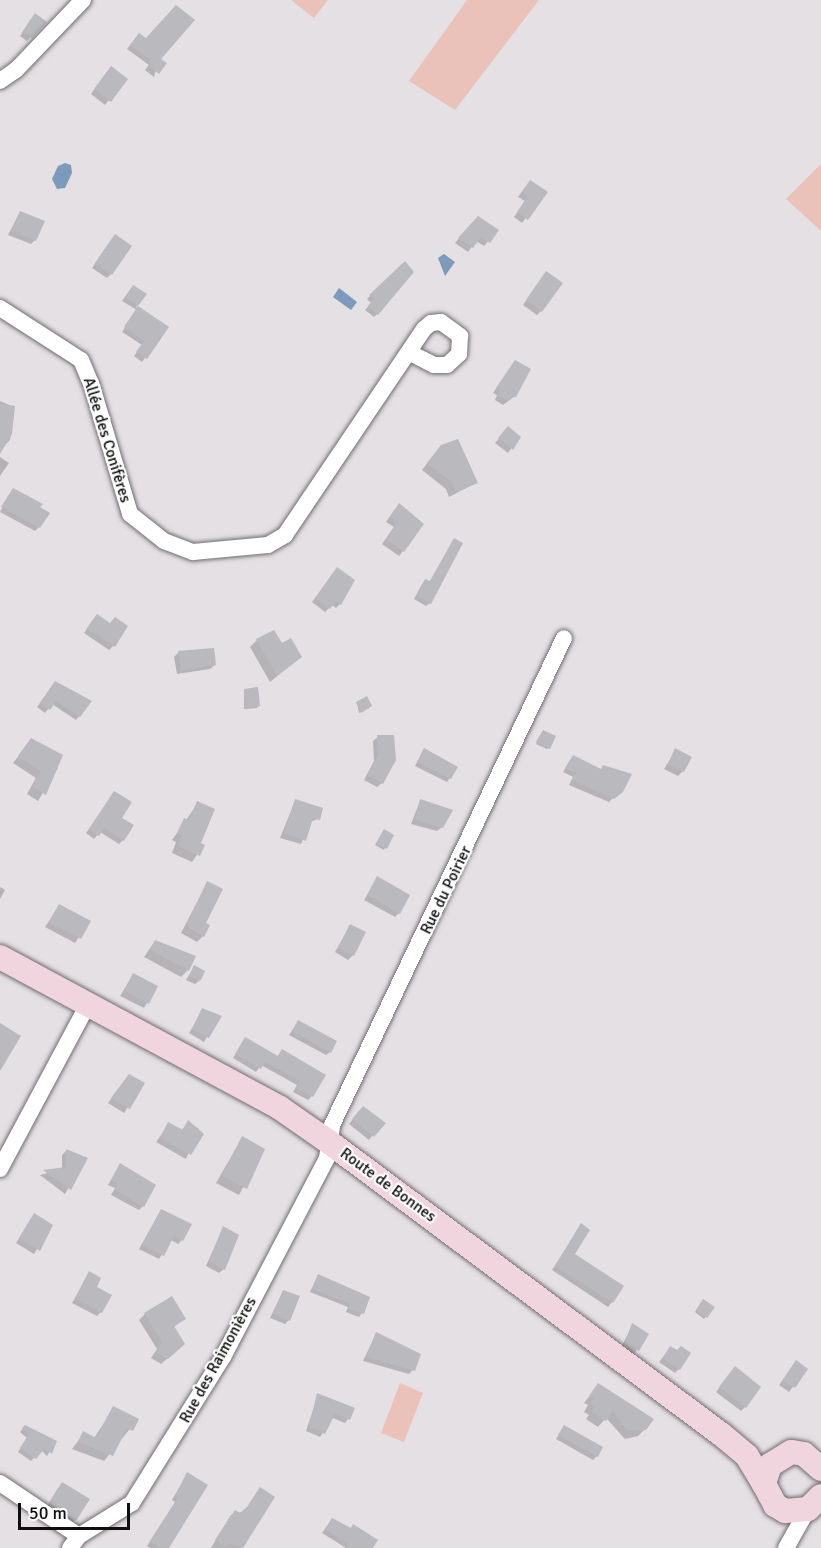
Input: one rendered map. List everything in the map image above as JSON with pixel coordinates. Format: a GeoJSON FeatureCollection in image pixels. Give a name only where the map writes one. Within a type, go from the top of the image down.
{"type":"FeatureCollection","features":[{"type":"Feature","properties":{"kind":"street"},"geometry":{"type":"LineString","coordinates":[[0,81],[16,70],[83,0]]}},
{"type":"Feature","properties":{"kind":"street","name":"Allée des Conifères"},"geometry":{"type":"LineString","coordinates":[[0,308],[81,360],[91,383],[130,514],[164,540],[193,552],[268,545],[285,535],[408,352]]}},
{"type":"Feature","properties":{"kind":"street","name":"Rue du Poirier"},"geometry":{"type":"LineString","coordinates":[[329,1142],[332,1125],[564,638]]}},
{"type":"Feature","properties":{"kind":"street","name":"Route de Bonnes"},"geometry":{"type":"LineString","coordinates":[[0,957],[280,1108],[329,1142],[747,1456],[774,1505],[810,1504]]}},
{"type":"Feature","properties":{"kind":"street"},"geometry":{"type":"LineString","coordinates":[[0,1169],[88,1004]]}},
{"type":"Feature","properties":{"kind":"street","name":"Rue des Raimonières"},"geometry":{"type":"LineString","coordinates":[[74,1542],[132,1503],[147,1482],[223,1357],[327,1158],[329,1142]]}},
{"type":"Feature","properties":{"kind":"street"},"geometry":{"type":"LineString","coordinates":[[747,1456],[804,1454],[821,1469]]}},
{"type":"Feature","properties":{"kind":"street"},"geometry":{"type":"LineString","coordinates":[[764,1484],[770,1466],[781,1456]]}},
{"type":"Feature","properties":{"kind":"street"},"geometry":{"type":"LineString","coordinates":[[0,1483],[74,1542]]}},
{"type":"Feature","properties":{"kind":"street"},"geometry":{"type":"LineString","coordinates":[[787,1542],[810,1504]]}},
{"type":"Feature","properties":{"kind":"street"},"geometry":{"type":"LineString","coordinates":[[787,1542],[810,1504]]}},
{"type":"Feature","properties":{"kind":"shaded area"},"geometry":{"type":"Polygon","coordinates":[[[291,0],[328,0],[314,18],[291,0]]]}},
{"type":"Feature","properties":{"kind":"shaded area"},"geometry":{"type":"Polygon","coordinates":[[[467,0],[539,0],[455,110],[409,81],[467,0]]]}},
{"type":"Feature","properties":{"kind":"shaded area"},"geometry":{"type":"Polygon","coordinates":[[[821,164],[821,231],[786,199],[821,164]]]}},
{"type":"Feature","properties":{"kind":"shaded area"},"geometry":{"type":"Polygon","coordinates":[[[400,1383],[423,1393],[404,1442],[381,1433],[400,1383]]]}},
{"type":"Feature","properties":{"kind":"water"},"geometry":{"type":"Polygon","coordinates":[[[65,163],[71,165],[72,173],[65,188],[57,189],[52,179],[58,166],[65,163]]]}},
{"type":"Feature","properties":{"kind":"water"},"geometry":{"type":"Polygon","coordinates":[[[444,254],[455,262],[445,276],[438,258],[444,254]]]}},
{"type":"Feature","properties":{"kind":"water"},"geometry":{"type":"Polygon","coordinates":[[[339,288],[357,302],[351,310],[333,297],[339,288]]]}},
{"type":"Feature","properties":{"kind":"building"},"geometry":{"type":"Polygon","coordinates":[[[176,5],[195,20],[161,59],[167,63],[159,74],[148,65],[151,60],[130,45],[139,33],[146,38],[176,5]]]}},
{"type":"Feature","properties":{"kind":"building"},"geometry":{"type":"Polygon","coordinates":[[[35,13],[47,22],[32,38],[23,31],[35,13]]]}},
{"type":"Feature","properties":{"kind":"building"},"geometry":{"type":"Polygon","coordinates":[[[111,66],[128,79],[111,102],[94,89],[111,66]]]}},
{"type":"Feature","properties":{"kind":"building"},"geometry":{"type":"Polygon","coordinates":[[[530,180],[548,192],[528,220],[517,212],[528,196],[522,192],[530,180]]]}},
{"type":"Feature","properties":{"kind":"building"},"geometry":{"type":"Polygon","coordinates":[[[20,211],[45,221],[36,241],[11,231],[20,211]]]}},
{"type":"Feature","properties":{"kind":"building"},"geometry":{"type":"Polygon","coordinates":[[[478,216],[499,230],[490,243],[481,237],[473,248],[458,238],[478,216]]]}},
{"type":"Feature","properties":{"kind":"building"},"geometry":{"type":"Polygon","coordinates":[[[115,234],[132,246],[112,275],[95,263],[115,234]]]}},
{"type":"Feature","properties":{"kind":"building"},"geometry":{"type":"Polygon","coordinates":[[[405,261],[414,272],[378,315],[368,306],[374,299],[369,295],[405,261]]]}},
{"type":"Feature","properties":{"kind":"building"},"geometry":{"type":"Polygon","coordinates":[[[546,271],[563,283],[542,312],[526,300],[546,271]]]}},
{"type":"Feature","properties":{"kind":"building"},"geometry":{"type":"Polygon","coordinates":[[[133,285],[147,294],[138,306],[125,297],[133,285]]]}},
{"type":"Feature","properties":{"kind":"building"},"geometry":{"type":"Polygon","coordinates":[[[138,306],[169,327],[147,359],[136,352],[144,341],[124,327],[138,306]]]}},
{"type":"Feature","properties":{"kind":"building"},"geometry":{"type":"Polygon","coordinates":[[[515,360],[531,369],[516,397],[511,396],[508,401],[498,396],[500,391],[496,388],[515,360]]]}},
{"type":"Feature","properties":{"kind":"building"},"geometry":{"type":"Polygon","coordinates":[[[0,404],[15,406],[12,434],[0,454],[0,404]]]}},
{"type":"Feature","properties":{"kind":"building"},"geometry":{"type":"Polygon","coordinates":[[[508,426],[521,437],[513,450],[498,438],[508,426]]]}},
{"type":"Feature","properties":{"kind":"building"},"geometry":{"type":"Polygon","coordinates":[[[458,439],[478,483],[456,492],[452,482],[427,463],[441,445],[458,439]]]}},
{"type":"Feature","properties":{"kind":"building"},"geometry":{"type":"Polygon","coordinates":[[[13,488],[43,504],[40,507],[50,513],[40,528],[1,507],[13,488]]]}},
{"type":"Feature","properties":{"kind":"building"},"geometry":{"type":"Polygon","coordinates":[[[399,503],[424,524],[404,552],[386,539],[397,522],[390,517],[399,503]]]}},
{"type":"Feature","properties":{"kind":"building"},"geometry":{"type":"Polygon","coordinates":[[[454,538],[463,543],[431,604],[416,596],[425,579],[430,581],[454,538]]]}},
{"type":"Feature","properties":{"kind":"building"},"geometry":{"type":"Polygon","coordinates":[[[337,567],[355,580],[341,605],[336,601],[330,609],[315,598],[337,567]]]}},
{"type":"Feature","properties":{"kind":"building"},"geometry":{"type":"Polygon","coordinates":[[[97,614],[110,623],[115,617],[128,626],[115,647],[87,628],[97,614]]]}},
{"type":"Feature","properties":{"kind":"building"},"geometry":{"type":"Polygon","coordinates":[[[274,630],[282,643],[291,638],[302,657],[277,676],[256,639],[274,630]]]}},
{"type":"Feature","properties":{"kind":"building"},"geometry":{"type":"Polygon","coordinates":[[[214,648],[216,665],[181,671],[178,651],[214,648]]]}},
{"type":"Feature","properties":{"kind":"building"},"geometry":{"type":"Polygon","coordinates":[[[55,681],[92,701],[80,717],[56,701],[50,710],[40,703],[55,681]]]}},
{"type":"Feature","properties":{"kind":"building"},"geometry":{"type":"Polygon","coordinates":[[[258,687],[260,706],[246,708],[244,689],[258,687]]]}},
{"type":"Feature","properties":{"kind":"building"},"geometry":{"type":"Polygon","coordinates":[[[367,696],[372,706],[361,713],[356,702],[367,696]]]}},
{"type":"Feature","properties":{"kind":"building"},"geometry":{"type":"Polygon","coordinates":[[[543,730],[556,736],[550,749],[536,742],[543,730]]]}},
{"type":"Feature","properties":{"kind":"building"},"geometry":{"type":"Polygon","coordinates":[[[377,735],[394,735],[396,760],[383,784],[367,775],[378,756],[377,735]]]}},
{"type":"Feature","properties":{"kind":"building"},"geometry":{"type":"Polygon","coordinates":[[[31,738],[63,755],[46,795],[33,787],[41,771],[18,756],[31,738]]]}},
{"type":"Feature","properties":{"kind":"building"},"geometry":{"type":"Polygon","coordinates":[[[424,748],[458,767],[451,779],[417,762],[424,748]]]}},
{"type":"Feature","properties":{"kind":"building"},"geometry":{"type":"Polygon","coordinates":[[[675,748],[692,757],[684,772],[668,764],[675,748]]]}},
{"type":"Feature","properties":{"kind":"building"},"geometry":{"type":"Polygon","coordinates":[[[573,755],[601,769],[603,765],[632,774],[623,792],[614,799],[572,780],[576,773],[565,768],[573,755]]]}},
{"type":"Feature","properties":{"kind":"building"},"geometry":{"type":"Polygon","coordinates":[[[114,791],[132,802],[122,818],[134,825],[124,841],[104,828],[99,836],[89,829],[114,791]]]}},
{"type":"Feature","properties":{"kind":"building"},"geometry":{"type":"Polygon","coordinates":[[[295,799],[323,808],[320,820],[313,818],[306,841],[284,833],[295,799]]]}},
{"type":"Feature","properties":{"kind":"building"},"geometry":{"type":"Polygon","coordinates":[[[420,799],[453,810],[443,828],[415,820],[420,799]]]}},
{"type":"Feature","properties":{"kind":"building"},"geometry":{"type":"Polygon","coordinates":[[[197,801],[215,809],[201,843],[205,845],[200,856],[178,846],[182,835],[177,833],[184,818],[189,820],[197,801]]]}},
{"type":"Feature","properties":{"kind":"building"},"geometry":{"type":"Polygon","coordinates":[[[384,829],[394,835],[387,849],[376,843],[384,829]]]}},
{"type":"Feature","properties":{"kind":"building"},"geometry":{"type":"Polygon","coordinates":[[[377,876],[410,895],[400,914],[367,895],[377,876]]]}},
{"type":"Feature","properties":{"kind":"building"},"geometry":{"type":"Polygon","coordinates":[[[207,881],[223,889],[206,923],[210,925],[204,937],[186,926],[207,881]]]}},
{"type":"Feature","properties":{"kind":"building"},"geometry":{"type":"Polygon","coordinates":[[[59,904],[91,921],[81,939],[49,922],[59,904]]]}},
{"type":"Feature","properties":{"kind":"building"},"geometry":{"type":"Polygon","coordinates":[[[350,924],[366,932],[354,956],[338,948],[350,924]]]}},
{"type":"Feature","properties":{"kind":"building"},"geometry":{"type":"Polygon","coordinates":[[[155,940],[196,956],[189,971],[150,950],[155,940]]]}},
{"type":"Feature","properties":{"kind":"building"},"geometry":{"type":"Polygon","coordinates":[[[194,965],[205,971],[201,980],[189,976],[194,965]]]}},
{"type":"Feature","properties":{"kind":"building"},"geometry":{"type":"Polygon","coordinates":[[[133,973],[158,986],[149,1004],[124,991],[133,973]]]}},
{"type":"Feature","properties":{"kind":"building"},"geometry":{"type":"Polygon","coordinates":[[[202,1008],[222,1016],[209,1038],[192,1029],[202,1008]]]}},
{"type":"Feature","properties":{"kind":"building"},"geometry":{"type":"Polygon","coordinates":[[[298,1020],[337,1041],[331,1053],[292,1031],[298,1020]]]}},
{"type":"Feature","properties":{"kind":"building"},"geometry":{"type":"Polygon","coordinates":[[[0,1023],[21,1036],[0,1071],[0,1023]]]}},
{"type":"Feature","properties":{"kind":"building"},"geometry":{"type":"Polygon","coordinates":[[[245,1037],[278,1056],[282,1049],[326,1075],[313,1097],[296,1088],[300,1081],[265,1062],[261,1069],[235,1054],[245,1037]]]}},
{"type":"Feature","properties":{"kind":"building"},"geometry":{"type":"Polygon","coordinates":[[[129,1074],[145,1083],[130,1109],[111,1098],[129,1074]]]}},
{"type":"Feature","properties":{"kind":"building"},"geometry":{"type":"Polygon","coordinates":[[[363,1106],[386,1123],[374,1137],[352,1119],[363,1106]]]}},
{"type":"Feature","properties":{"kind":"building"},"geometry":{"type":"Polygon","coordinates":[[[188,1120],[204,1134],[191,1155],[160,1138],[168,1122],[183,1130],[188,1120]]]}},
{"type":"Feature","properties":{"kind":"building"},"geometry":{"type":"Polygon","coordinates":[[[242,1136],[265,1149],[247,1189],[222,1176],[242,1136]]]}},
{"type":"Feature","properties":{"kind":"building"},"geometry":{"type":"Polygon","coordinates":[[[66,1149],[88,1158],[71,1190],[43,1170],[66,1167],[66,1149]]]}},
{"type":"Feature","properties":{"kind":"building"},"geometry":{"type":"Polygon","coordinates":[[[120,1163],[156,1185],[144,1207],[115,1190],[118,1184],[111,1180],[120,1163]]]}},
{"type":"Feature","properties":{"kind":"building"},"geometry":{"type":"Polygon","coordinates":[[[161,1209],[192,1224],[183,1241],[174,1236],[164,1256],[142,1245],[161,1209]]]}},
{"type":"Feature","properties":{"kind":"building"},"geometry":{"type":"Polygon","coordinates":[[[34,1213],[53,1225],[40,1251],[19,1238],[34,1213]]]}},
{"type":"Feature","properties":{"kind":"building"},"geometry":{"type":"Polygon","coordinates":[[[581,1223],[590,1230],[575,1254],[624,1286],[613,1303],[555,1266],[581,1223]]]}},
{"type":"Feature","properties":{"kind":"building"},"geometry":{"type":"Polygon","coordinates":[[[223,1226],[239,1235],[225,1270],[209,1261],[223,1226]]]}},
{"type":"Feature","properties":{"kind":"building"},"geometry":{"type":"Polygon","coordinates":[[[89,1271],[101,1278],[97,1287],[112,1295],[102,1313],[75,1298],[89,1271]]]}},
{"type":"Feature","properties":{"kind":"building"},"geometry":{"type":"Polygon","coordinates":[[[318,1274],[370,1297],[364,1314],[348,1309],[350,1304],[312,1289],[318,1274]]]}},
{"type":"Feature","properties":{"kind":"building"},"geometry":{"type":"Polygon","coordinates":[[[283,1290],[300,1296],[290,1321],[273,1314],[283,1290]]]}},
{"type":"Feature","properties":{"kind":"building"},"geometry":{"type":"Polygon","coordinates":[[[172,1296],[186,1319],[174,1326],[185,1344],[168,1359],[156,1352],[162,1342],[144,1313],[172,1296]]]}},
{"type":"Feature","properties":{"kind":"building"},"geometry":{"type":"Polygon","coordinates":[[[703,1299],[715,1307],[707,1318],[696,1310],[703,1299]]]}},
{"type":"Feature","properties":{"kind":"building"},"geometry":{"type":"Polygon","coordinates":[[[632,1323],[649,1334],[639,1351],[625,1342],[632,1323]]]}},
{"type":"Feature","properties":{"kind":"building"},"geometry":{"type":"Polygon","coordinates":[[[376,1332],[421,1354],[415,1371],[366,1357],[376,1332]]]}},
{"type":"Feature","properties":{"kind":"building"},"geometry":{"type":"Polygon","coordinates":[[[670,1346],[677,1350],[681,1346],[691,1353],[680,1370],[663,1358],[670,1346]]]}},
{"type":"Feature","properties":{"kind":"building"},"geometry":{"type":"Polygon","coordinates":[[[796,1360],[808,1369],[795,1388],[782,1381],[796,1360]]]}},
{"type":"Feature","properties":{"kind":"building"},"geometry":{"type":"Polygon","coordinates":[[[735,1366],[761,1387],[746,1408],[719,1387],[735,1366]]]}},
{"type":"Feature","properties":{"kind":"building"},"geometry":{"type":"Polygon","coordinates":[[[598,1383],[654,1419],[646,1430],[627,1431],[613,1411],[606,1421],[592,1412],[594,1407],[590,1404],[594,1398],[589,1396],[598,1383]]]}},
{"type":"Feature","properties":{"kind":"building"},"geometry":{"type":"Polygon","coordinates":[[[317,1393],[355,1408],[350,1420],[335,1414],[325,1434],[309,1427],[317,1393]]]}},
{"type":"Feature","properties":{"kind":"building"},"geometry":{"type":"Polygon","coordinates":[[[113,1406],[139,1419],[133,1431],[127,1428],[113,1456],[78,1442],[83,1431],[96,1438],[113,1406]]]}},
{"type":"Feature","properties":{"kind":"building"},"geometry":{"type":"Polygon","coordinates":[[[25,1425],[57,1441],[52,1454],[45,1448],[36,1459],[20,1448],[29,1434],[22,1428],[25,1425]]]}},
{"type":"Feature","properties":{"kind":"building"},"geometry":{"type":"Polygon","coordinates":[[[564,1425],[603,1447],[598,1457],[558,1435],[564,1425]]]}},
{"type":"Feature","properties":{"kind":"building"},"geometry":{"type":"Polygon","coordinates":[[[187,1472],[208,1485],[169,1548],[160,1548],[150,1541],[178,1498],[175,1496],[187,1472]]]}},
{"type":"Feature","properties":{"kind":"building"},"geometry":{"type":"Polygon","coordinates":[[[62,1482],[90,1499],[76,1521],[49,1503],[62,1482]]]}},
{"type":"Feature","properties":{"kind":"building"},"geometry":{"type":"Polygon","coordinates":[[[260,1487],[275,1497],[243,1548],[228,1543],[226,1547],[215,1540],[235,1510],[240,1513],[247,1507],[260,1487]]]}},
{"type":"Feature","properties":{"kind":"building"},"geometry":{"type":"Polygon","coordinates":[[[332,1518],[351,1528],[353,1524],[378,1540],[373,1548],[346,1548],[349,1544],[325,1529],[332,1518]]]}}]}
